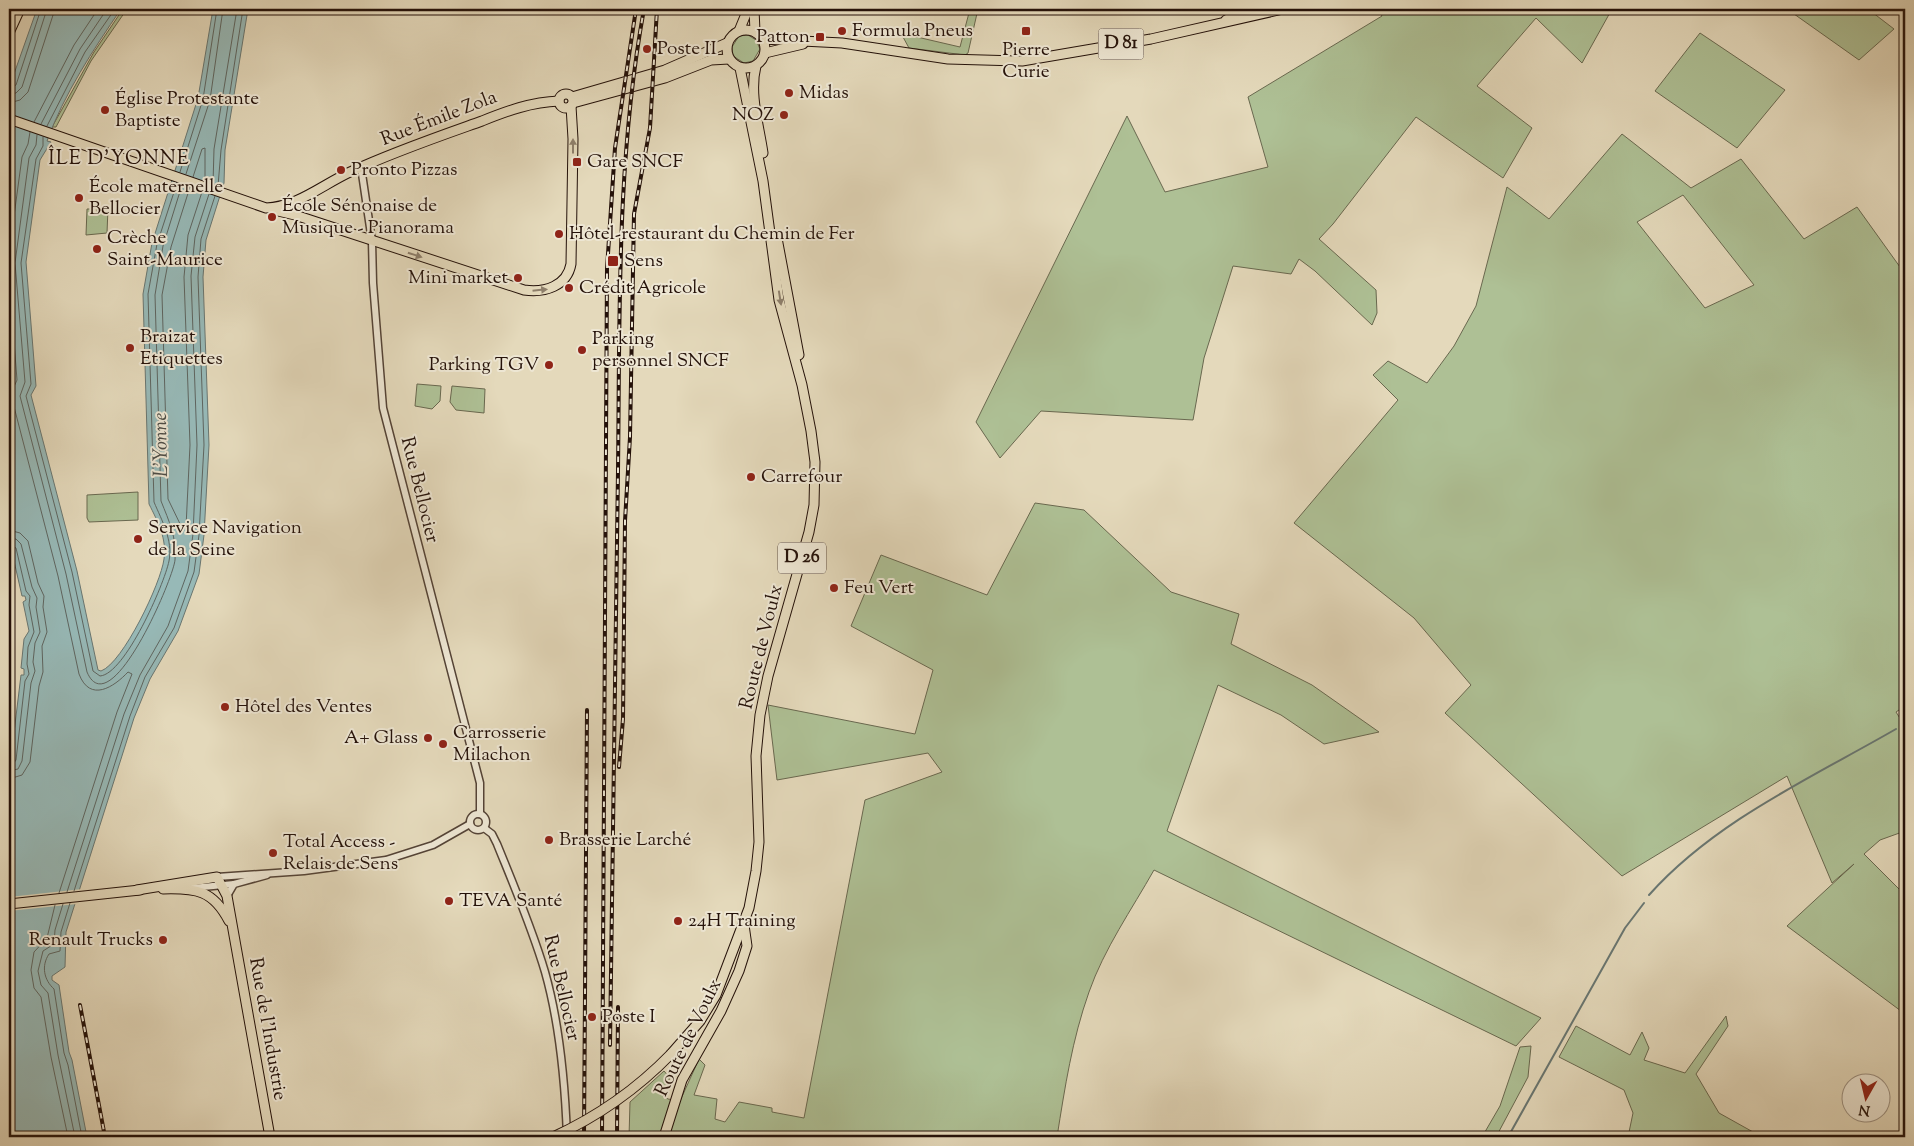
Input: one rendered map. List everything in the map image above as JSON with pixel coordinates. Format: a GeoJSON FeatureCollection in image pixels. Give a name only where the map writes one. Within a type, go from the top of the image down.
{"type":"FeatureCollection","features":[{"type":"Feature","properties":{"kind":"main road"},"geometry":{"type":"LineString","coordinates":[[9,33],[20,9]]}},
{"type":"Feature","properties":{"kind":"main road"},"geometry":{"type":"LineString","coordinates":[[572,102],[613,85],[678,66],[727,43],[739,31],[748,9]]}},
{"type":"Feature","properties":{"kind":"main road"},"geometry":{"type":"LineString","coordinates":[[754,9],[755,32]]}},
{"type":"Feature","properties":{"kind":"main road","name":"D 81"},"geometry":{"type":"LineString","coordinates":[[762,39],[842,43],[948,59],[1022,61],[1151,39],[1219,24],[1248,13],[1283,9]]}},
{"type":"Feature","properties":{"kind":"main road"},"geometry":{"type":"LineString","coordinates":[[572,102],[665,78],[711,60],[729,59],[740,68],[746,69],[756,66],[765,53],[762,39],[755,32],[739,31]]}},
{"type":"Feature","properties":{"kind":"main road","name":"D 81"},"geometry":{"type":"LineString","coordinates":[[765,53],[813,42]]}},
{"type":"Feature","properties":{"kind":"main road"},"geometry":{"type":"LineString","coordinates":[[727,43],[729,59]]}},
{"type":"Feature","properties":{"kind":"main road","name":"Route de Voulx"},"geometry":{"type":"LineString","coordinates":[[664,1137],[682,1080],[721,1011],[739,971],[747,946],[744,925],[756,871],[759,842],[756,756],[760,715],[768,676],[809,532],[814,505],[815,462],[798,349],[767,183],[754,95],[756,66]]}},
{"type":"Feature","properties":{"kind":"main road","name":"Route de Voulx"},"geometry":{"type":"LineString","coordinates":[[740,68],[763,181],[779,300],[802,385]]}},
{"type":"Feature","properties":{"kind":"main road","name":"Rue Émile Zola"},"geometry":{"type":"LineString","coordinates":[[266,208],[279,208],[294,202],[361,167],[419,142],[516,108],[559,100],[564,94],[572,102]]}},
{"type":"Feature","properties":{"kind":"main road"},"geometry":{"type":"LineString","coordinates":[[9,119],[266,208],[296,215],[524,290],[549,289],[560,284],[570,270],[572,258],[572,102]]}},
{"type":"Feature","properties":{"kind":"main road"},"geometry":{"type":"LineString","coordinates":[[294,202],[296,215]]}},
{"type":"Feature","properties":{"kind":"main road"},"geometry":{"type":"LineString","coordinates":[[136,890],[217,877]]}},
{"type":"Feature","properties":{"kind":"main road","name":"Rue de l'Industrie"},"geometry":{"type":"LineString","coordinates":[[217,877],[227,896],[270,1137]]}},
{"type":"Feature","properties":{"kind":"main road"},"geometry":{"type":"LineString","coordinates":[[9,904],[136,890],[186,888]]}},
{"type":"Feature","properties":{"kind":"main road","name":"Rue de l'Industrie"},"geometry":{"type":"LineString","coordinates":[[186,888],[204,893],[220,904],[232,926]]}},
{"type":"Feature","properties":{"kind":"main road"},"geometry":{"type":"LineString","coordinates":[[553,1137],[600,1114],[626,1096],[671,1054],[700,1021],[716,995],[744,925]]}},
{"type":"Feature","properties":{"kind":"street","name":"Rue Bellocier"},"geometry":{"type":"LineString","coordinates":[[361,167],[372,240],[373,283],[383,408],[480,783],[480,814]]}},
{"type":"Feature","properties":{"kind":"street"},"geometry":{"type":"LineString","coordinates":[[217,877],[271,874],[386,860],[433,846],[470,824],[472,816],[480,814],[486,820],[484,828],[476,831],[470,824]]}},
{"type":"Feature","properties":{"kind":"street","name":"Rue Bellocier"},"geometry":{"type":"LineString","coordinates":[[484,828],[492,834],[497,844],[529,924],[546,974],[563,1067],[567,1137]]}},
{"type":"Feature","properties":{"kind":"street"},"geometry":{"type":"LineString","coordinates":[[186,888],[222,886],[271,874]]}},
{"type":"Feature","properties":{"kind":"street"},"geometry":{"type":"LineString","coordinates":[[227,896],[234,884]]}},
{"type":"Feature","properties":{"kind":"green space"},"geometry":{"type":"Polygon","coordinates":[[[123,9],[127,9],[91,61],[56,127],[52,127],[94,52],[123,9]]]}},
{"type":"Feature","properties":{"kind":"green space"},"geometry":{"type":"Polygon","coordinates":[[[970,9],[978,9],[968,53],[965,55],[909,48],[903,37],[904,34],[960,47],[970,9]]]}},
{"type":"Feature","properties":{"kind":"green space"},"geometry":{"type":"Polygon","coordinates":[[[1378,9],[1612,9],[1582,63],[1536,18],[1477,86],[1532,128],[1503,178],[1416,117],[1333,224],[1319,239],[1376,290],[1377,313],[1372,325],[1315,271],[1299,259],[1291,274],[1233,266],[1204,358],[1193,420],[1041,411],[1000,458],[976,422],[1127,116],[1165,192],[1268,167],[1248,97],[1382,16],[1378,9]]]}},
{"type":"Feature","properties":{"kind":"green space"},"geometry":{"type":"Polygon","coordinates":[[[1787,9],[1868,9],[1894,29],[1859,60],[1787,9]]]}},
{"type":"Feature","properties":{"kind":"green space"},"geometry":{"type":"Polygon","coordinates":[[[1700,33],[1785,90],[1737,148],[1655,91],[1700,33]]]}},
{"type":"Feature","properties":{"kind":"green space"},"geometry":{"type":"Polygon","coordinates":[[[748,35],[756,40],[760,49],[753,61],[744,63],[733,56],[732,47],[739,36],[748,35]]]}},
{"type":"Feature","properties":{"kind":"green space"},"geometry":{"type":"Polygon","coordinates":[[[1622,134],[1691,188],[1741,159],[1804,239],[1857,207],[1905,274],[1905,706],[1896,712],[1905,726],[1905,831],[1880,840],[1864,854],[1905,895],[1905,1014],[1787,926],[1854,864],[1832,883],[1787,776],[1622,876],[1445,713],[1471,685],[1414,618],[1294,523],[1398,400],[1373,375],[1388,361],[1427,383],[1454,346],[1476,306],[1507,187],[1549,219],[1622,134]],[[1683,195],[1637,222],[1705,308],[1754,285],[1683,195]]]}},
{"type":"Feature","properties":{"kind":"green space"},"geometry":{"type":"Polygon","coordinates":[[[108,208],[107,233],[86,235],[87,209],[91,209],[91,213],[97,213],[97,209],[108,208]]]}},
{"type":"Feature","properties":{"kind":"green space"},"geometry":{"type":"Polygon","coordinates":[[[417,384],[441,386],[440,401],[432,409],[415,406],[417,384]]]}},
{"type":"Feature","properties":{"kind":"green space"},"geometry":{"type":"Polygon","coordinates":[[[452,386],[485,389],[484,413],[456,410],[450,402],[452,386]]]}},
{"type":"Feature","properties":{"kind":"green space"},"geometry":{"type":"Polygon","coordinates":[[[138,492],[138,520],[89,522],[87,518],[87,495],[138,492]]]}},
{"type":"Feature","properties":{"kind":"green space"},"geometry":{"type":"Polygon","coordinates":[[[1035,503],[1084,510],[1171,592],[1239,614],[1231,644],[1312,685],[1379,732],[1324,744],[1281,715],[1218,685],[1167,831],[1541,1018],[1516,1046],[1154,870],[1102,960],[1089,992],[1066,1082],[1057,1137],[629,1137],[630,1102],[664,1071],[670,1078],[661,1094],[668,1099],[680,1101],[699,1059],[705,1065],[694,1095],[717,1099],[715,1119],[725,1122],[739,1102],[772,1108],[772,1112],[804,1118],[865,800],[942,772],[928,753],[777,780],[768,705],[915,734],[933,670],[851,626],[881,555],[987,595],[1035,503]]]}},
{"type":"Feature","properties":{"kind":"green space"},"geometry":{"type":"Polygon","coordinates":[[[1726,1016],[1728,1026],[1696,1074],[1719,1113],[1762,1137],[1628,1137],[1633,1113],[1624,1090],[1559,1057],[1576,1026],[1630,1055],[1642,1032],[1649,1048],[1644,1060],[1685,1073],[1726,1016]]]}},
{"type":"Feature","properties":{"kind":"green space"},"geometry":{"type":"Polygon","coordinates":[[[1531,1046],[1528,1077],[1496,1137],[1482,1137],[1500,1106],[1520,1047],[1531,1046]]]}},
{"type":"Feature","properties":{"kind":"water","name":"L'Yonne"},"geometry":{"type":"Polygon","coordinates":[[[37,9],[121,9],[71,89],[47,141],[51,142],[40,160],[26,262],[36,386],[31,395],[77,571],[98,670],[101,671],[110,665],[120,654],[140,621],[156,586],[165,552],[163,538],[149,504],[143,294],[152,243],[198,98],[213,9],[248,9],[225,150],[224,183],[206,240],[203,277],[209,445],[204,535],[199,574],[178,631],[150,679],[134,718],[66,932],[65,967],[52,976],[52,980],[59,985],[69,1052],[87,1137],[9,1137],[9,774],[21,675],[24,675],[24,669],[21,668],[24,639],[29,631],[23,602],[26,600],[25,596],[22,596],[9,539],[9,88],[37,9]]]}},
{"type":"Feature","properties":{"kind":"pier"},"geometry":{"type":"Polygon","coordinates":[[[82,889],[77,904],[9,911],[9,897],[82,889]]]}},
{"type":"Feature","properties":{"kind":"waterway"},"geometry":{"type":"LineString","coordinates":[[1649,895],[1703,845],[1734,823],[1765,803],[1896,729]]}},
{"type":"Feature","properties":{"kind":"waterway"},"geometry":{"type":"LineString","coordinates":[[1508,1137],[1625,928],[1644,903]]}},
{"type":"Feature","properties":{"kind":"railway"},"geometry":{"type":"LineString","coordinates":[[602,1137],[607,269],[615,148],[636,9]]}},
{"type":"Feature","properties":{"kind":"railway"},"geometry":{"type":"LineString","coordinates":[[610,1045],[621,239],[628,124],[644,9]]}},
{"type":"Feature","properties":{"kind":"railway"},"geometry":{"type":"LineString","coordinates":[[619,767],[623,719],[625,521],[630,437],[634,214],[650,128],[657,9]]}},
{"type":"Feature","properties":{"kind":"railway"},"geometry":{"type":"LineString","coordinates":[[584,1137],[587,710]]}},
{"type":"Feature","properties":{"kind":"railway"},"geometry":{"type":"LineString","coordinates":[[80,1005],[105,1137]]}},
{"type":"Feature","properties":{"kind":"railway"},"geometry":{"type":"LineString","coordinates":[[617,1137],[618,1007]]}},
{"type":"Feature","properties":{"kind":"place","name":"Formula Pneus"},"geometry":{"type":"Point","coordinates":[842,31]}},
{"type":"Feature","properties":{"kind":"place","name":"Pierre Curie"},"geometry":{"type":"Point","coordinates":[1026,31]}},
{"type":"Feature","properties":{"kind":"place","name":"Patton"},"geometry":{"type":"Point","coordinates":[820,37]}},
{"type":"Feature","properties":{"kind":"place","name":"Poste II"},"geometry":{"type":"Point","coordinates":[647,49]}},
{"type":"Feature","properties":{"kind":"place","name":"Midas"},"geometry":{"type":"Point","coordinates":[789,93]}},
{"type":"Feature","properties":{"kind":"place","name":"Église Protestante Baptiste"},"geometry":{"type":"Point","coordinates":[105,110]}},
{"type":"Feature","properties":{"kind":"place","name":"NOZ"},"geometry":{"type":"Point","coordinates":[784,115]}},
{"type":"Feature","properties":{"kind":"place","name":"Gare SNCF"},"geometry":{"type":"Point","coordinates":[577,162]}},
{"type":"Feature","properties":{"kind":"place","name":"Pronto Pizzas"},"geometry":{"type":"Point","coordinates":[341,170]}},
{"type":"Feature","properties":{"kind":"place","name":"École maternelle Bellocier"},"geometry":{"type":"Point","coordinates":[79,198]}},
{"type":"Feature","properties":{"kind":"place","name":"École Sénonaise de Musique - Pianorama"},"geometry":{"type":"Point","coordinates":[272,217]}},
{"type":"Feature","properties":{"kind":"place","name":"Hôtel-restaurant du Chemin de Fer"},"geometry":{"type":"Point","coordinates":[559,234]}},
{"type":"Feature","properties":{"kind":"place","name":"Crèche Saint-Maurice"},"geometry":{"type":"Point","coordinates":[97,249]}},
{"type":"Feature","properties":{"kind":"place","name":"Sens"},"geometry":{"type":"Point","coordinates":[613,261]}},
{"type":"Feature","properties":{"kind":"place","name":"Mini market"},"geometry":{"type":"Point","coordinates":[518,278]}},
{"type":"Feature","properties":{"kind":"place","name":"Crédit Agricole"},"geometry":{"type":"Point","coordinates":[569,288]}},
{"type":"Feature","properties":{"kind":"place","name":"Braizat Etiquettes"},"geometry":{"type":"Point","coordinates":[130,348]}},
{"type":"Feature","properties":{"kind":"place","name":"Parking personnel SNCF"},"geometry":{"type":"Point","coordinates":[582,350]}},
{"type":"Feature","properties":{"kind":"place","name":"Parking TGV"},"geometry":{"type":"Point","coordinates":[549,365]}},
{"type":"Feature","properties":{"kind":"place","name":"Carrefour"},"geometry":{"type":"Point","coordinates":[751,477]}},
{"type":"Feature","properties":{"kind":"place","name":"Service Navigation de la Seine"},"geometry":{"type":"Point","coordinates":[138,539]}},
{"type":"Feature","properties":{"kind":"place","name":"Feu Vert"},"geometry":{"type":"Point","coordinates":[834,588]}},
{"type":"Feature","properties":{"kind":"place","name":"Hôtel des Ventes"},"geometry":{"type":"Point","coordinates":[225,707]}},
{"type":"Feature","properties":{"kind":"place","name":"A+ Glass"},"geometry":{"type":"Point","coordinates":[428,738]}},
{"type":"Feature","properties":{"kind":"place","name":"Carrosserie Milachon"},"geometry":{"type":"Point","coordinates":[443,744]}},
{"type":"Feature","properties":{"kind":"place","name":"Brasserie Larché"},"geometry":{"type":"Point","coordinates":[549,840]}},
{"type":"Feature","properties":{"kind":"place","name":"Total Access - Relais de Sens"},"geometry":{"type":"Point","coordinates":[273,853]}},
{"type":"Feature","properties":{"kind":"place","name":"TEVA Santé"},"geometry":{"type":"Point","coordinates":[449,901]}},
{"type":"Feature","properties":{"kind":"place","name":"24H Training"},"geometry":{"type":"Point","coordinates":[678,921]}},
{"type":"Feature","properties":{"kind":"place","name":"Renault Trucks"},"geometry":{"type":"Point","coordinates":[163,940]}},
{"type":"Feature","properties":{"kind":"place","name":"Poste I"},"geometry":{"type":"Point","coordinates":[592,1017]}},
{"type":"Feature","properties":{"kind":"district","name":"ÎLE D'YONNE"},"geometry":{"type":"Point","coordinates":[119,159]}}]}
